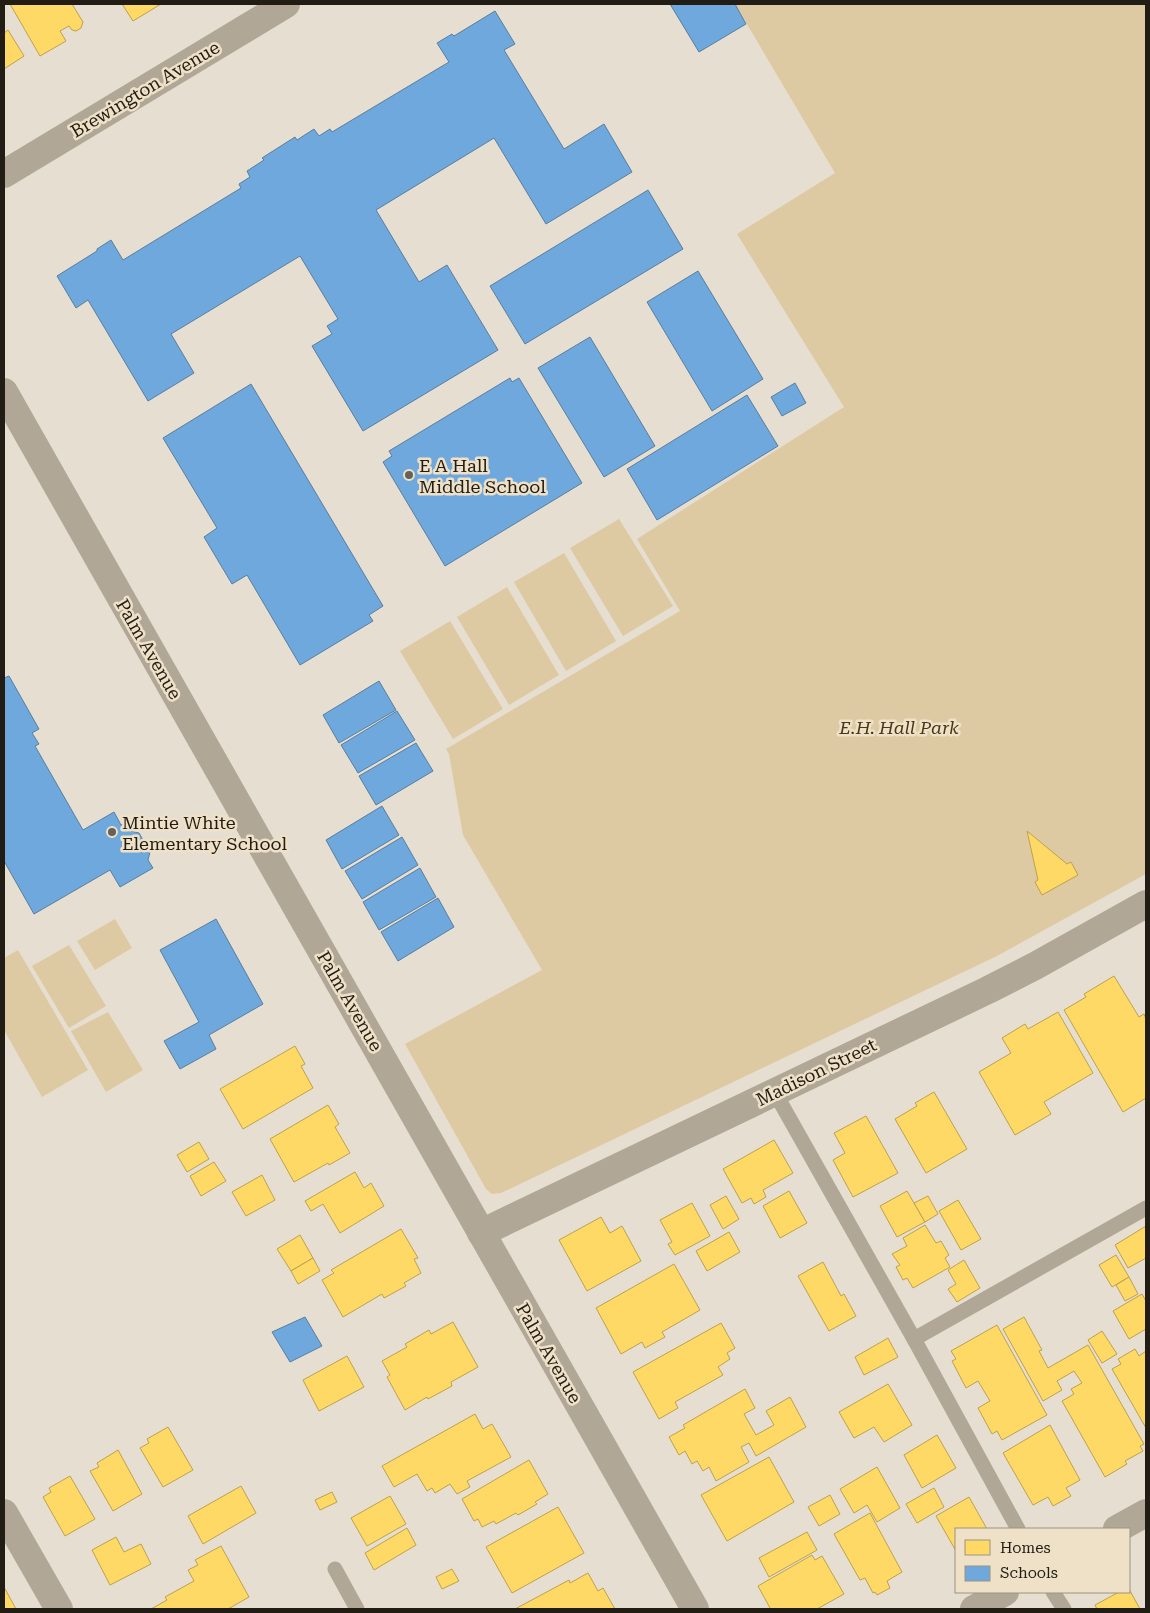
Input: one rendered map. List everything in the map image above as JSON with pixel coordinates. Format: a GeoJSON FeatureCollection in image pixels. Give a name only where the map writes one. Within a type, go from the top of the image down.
{"type":"FeatureCollection","features":[{"type":"Feature","properties":{"kind":"street","name":"Brewington Avenue"},"geometry":{"type":"LineString","coordinates":[[4,174],[286,4]]}},
{"type":"Feature","properties":{"kind":"street","name":"Palm Avenue"},"geometry":{"type":"LineString","coordinates":[[4,392],[695,1609]]}},
{"type":"Feature","properties":{"kind":"street","name":"Madison Street"},"geometry":{"type":"LineString","coordinates":[[481,1233],[1027,970],[1146,904]]}},
{"type":"Feature","properties":{"kind":"street"},"geometry":{"type":"LineString","coordinates":[[4,1513],[59,1609]]}},
{"type":"Feature","properties":{"kind":"street"},"geometry":{"type":"LineString","coordinates":[[1119,1528],[1146,1513]]}},
{"type":"Feature","properties":{"kind":"street"},"geometry":{"type":"LineString","coordinates":[[974,1609],[1003,1593]]}},
{"type":"Feature","properties":{"kind":"lane"},"geometry":{"type":"LineString","coordinates":[[774,1091],[914,1339],[1017,1528]]}},
{"type":"Feature","properties":{"kind":"lane"},"geometry":{"type":"LineString","coordinates":[[914,1339],[1146,1208]]}},
{"type":"Feature","properties":{"kind":"lane"},"geometry":{"type":"LineString","coordinates":[[334,1569],[357,1609]]}},
{"type":"Feature","properties":{"kind":"lane"},"geometry":{"type":"LineString","coordinates":[[1054,1593],[1064,1609]]}},
{"type":"Feature","properties":{"kind":"green space","name":"E.H. Hall Park"},"geometry":{"type":"Polygon","coordinates":[[[735,4],[1146,4],[1146,874],[997,956],[501,1193],[492,1194],[486,1189],[405,1044],[542,970],[463,835],[449,754],[446,749],[680,611],[637,539],[844,407],[737,234],[835,173],[735,4]]]}},
{"type":"Feature","properties":{"kind":"green space"},"geometry":{"type":"Polygon","coordinates":[[[619,519],[673,606],[623,636],[570,548],[619,519]]]}},
{"type":"Feature","properties":{"kind":"green space"},"geometry":{"type":"Polygon","coordinates":[[[564,553],[616,641],[566,671],[514,582],[564,553]]]}},
{"type":"Feature","properties":{"kind":"green space"},"geometry":{"type":"Polygon","coordinates":[[[507,587],[559,675],[509,705],[457,617],[507,587]]]}},
{"type":"Feature","properties":{"kind":"green space"},"geometry":{"type":"Polygon","coordinates":[[[450,621],[503,709],[453,739],[400,651],[450,621]]]}},
{"type":"Feature","properties":{"kind":"green space"},"geometry":{"type":"Polygon","coordinates":[[[115,919],[132,948],[95,970],[77,941],[115,919]]]}},
{"type":"Feature","properties":{"kind":"green space"},"geometry":{"type":"Polygon","coordinates":[[[69,945],[106,1006],[69,1028],[32,966],[69,945]]]}},
{"type":"Feature","properties":{"kind":"green space"},"geometry":{"type":"Polygon","coordinates":[[[18,950],[88,1070],[42,1097],[4,1030],[4,958],[18,950]]]}},
{"type":"Feature","properties":{"kind":"green space"},"geometry":{"type":"Polygon","coordinates":[[[108,1012],[143,1070],[106,1092],[71,1031],[108,1012]]]}},
{"type":"Feature","properties":{"kind":"building: Homes"},"geometry":{"type":"Polygon","coordinates":[[[10,4],[72,4],[83,22],[81,28],[76,31],[72,30],[69,26],[60,31],[66,41],[40,56],[10,4]]]}},
{"type":"Feature","properties":{"kind":"building: Homes"},"geometry":{"type":"Polygon","coordinates":[[[122,4],[161,4],[133,21],[122,4]]]}},
{"type":"Feature","properties":{"kind":"building: Homes"},"geometry":{"type":"Polygon","coordinates":[[[8,30],[24,56],[4,69],[4,33],[8,30]]]}},
{"type":"Feature","properties":{"kind":"building: Homes"},"geometry":{"type":"Polygon","coordinates":[[[1027,831],[1067,864],[1071,862],[1078,875],[1042,895],[1035,882],[1038,880],[1027,831]]]}},
{"type":"Feature","properties":{"kind":"building: Homes"},"geometry":{"type":"Polygon","coordinates":[[[1114,976],[1139,1017],[1144,1014],[1146,1019],[1146,1098],[1123,1112],[1064,1010],[1086,997],[1084,994],[1114,976]]]}},
{"type":"Feature","properties":{"kind":"building: Homes"},"geometry":{"type":"Polygon","coordinates":[[[1058,1012],[1093,1073],[1044,1102],[1051,1114],[1015,1135],[979,1072],[1011,1053],[1002,1038],[1025,1024],[1028,1029],[1058,1012]]]}},
{"type":"Feature","properties":{"kind":"building: Homes"},"geometry":{"type":"Polygon","coordinates":[[[295,1046],[305,1064],[301,1066],[313,1088],[243,1129],[220,1089],[295,1046]]]}},
{"type":"Feature","properties":{"kind":"building: Homes"},"geometry":{"type":"Polygon","coordinates":[[[934,1092],[967,1149],[926,1173],[895,1119],[917,1106],[915,1103],[934,1092]]]}},
{"type":"Feature","properties":{"kind":"building: Homes"},"geometry":{"type":"Polygon","coordinates":[[[328,1105],[339,1124],[335,1127],[350,1153],[294,1182],[270,1139],[328,1105]]]}},
{"type":"Feature","properties":{"kind":"building: Homes"},"geometry":{"type":"Polygon","coordinates":[[[866,1116],[898,1173],[853,1197],[833,1160],[845,1153],[834,1133],[866,1116]]]}},
{"type":"Feature","properties":{"kind":"building: Homes"},"geometry":{"type":"Polygon","coordinates":[[[774,1140],[793,1173],[763,1190],[766,1197],[754,1204],[751,1198],[742,1203],[723,1169],[774,1140]]]}},
{"type":"Feature","properties":{"kind":"building: Homes"},"geometry":{"type":"Polygon","coordinates":[[[199,1142],[209,1159],[187,1172],[177,1155],[199,1142]]]}},
{"type":"Feature","properties":{"kind":"building: Homes"},"geometry":{"type":"Polygon","coordinates":[[[214,1162],[226,1181],[201,1196],[190,1176],[214,1162]]]}},
{"type":"Feature","properties":{"kind":"building: Homes"},"geometry":{"type":"Polygon","coordinates":[[[355,1172],[364,1188],[371,1183],[384,1206],[340,1233],[323,1204],[311,1211],[305,1201],[355,1172]]]}},
{"type":"Feature","properties":{"kind":"building: Homes"},"geometry":{"type":"Polygon","coordinates":[[[262,1175],[275,1200],[246,1216],[232,1192],[262,1175]]]}},
{"type":"Feature","properties":{"kind":"building: Homes"},"geometry":{"type":"Polygon","coordinates":[[[789,1191],[807,1223],[780,1238],[763,1206],[789,1191]]]}},
{"type":"Feature","properties":{"kind":"building: Homes"},"geometry":{"type":"Polygon","coordinates":[[[907,1191],[925,1222],[897,1237],[880,1206],[907,1191]]]}},
{"type":"Feature","properties":{"kind":"building: Homes"},"geometry":{"type":"Polygon","coordinates":[[[726,1196],[739,1219],[723,1229],[710,1205],[726,1196]]]}},
{"type":"Feature","properties":{"kind":"building: Homes"},"geometry":{"type":"Polygon","coordinates":[[[928,1196],[938,1214],[925,1222],[914,1203],[928,1196]]]}},
{"type":"Feature","properties":{"kind":"building: Homes"},"geometry":{"type":"Polygon","coordinates":[[[958,1200],[981,1239],[961,1250],[939,1211],[958,1200]]]}},
{"type":"Feature","properties":{"kind":"building: Homes"},"geometry":{"type":"Polygon","coordinates":[[[692,1203],[710,1236],[675,1255],[668,1244],[672,1242],[660,1220],[692,1203]]]}},
{"type":"Feature","properties":{"kind":"building: Homes"},"geometry":{"type":"Polygon","coordinates":[[[601,1217],[610,1233],[622,1226],[641,1261],[587,1291],[559,1240],[601,1217]]]}},
{"type":"Feature","properties":{"kind":"building: Homes"},"geometry":{"type":"Polygon","coordinates":[[[925,1225],[936,1243],[941,1241],[949,1255],[945,1258],[950,1267],[913,1288],[907,1278],[903,1280],[896,1267],[900,1265],[892,1254],[907,1246],[903,1238],[925,1225]]]}},
{"type":"Feature","properties":{"kind":"building: Homes"},"geometry":{"type":"Polygon","coordinates":[[[1146,1226],[1146,1258],[1128,1268],[1115,1245],[1146,1226]]]}},
{"type":"Feature","properties":{"kind":"building: Homes"},"geometry":{"type":"Polygon","coordinates":[[[401,1229],[418,1258],[414,1259],[421,1273],[404,1283],[406,1286],[384,1298],[382,1294],[343,1317],[322,1280],[334,1273],[331,1270],[401,1229]]]}},
{"type":"Feature","properties":{"kind":"building: Homes"},"geometry":{"type":"Polygon","coordinates":[[[729,1232],[740,1252],[707,1271],[696,1251],[729,1232]]]}},
{"type":"Feature","properties":{"kind":"building: Homes"},"geometry":{"type":"Polygon","coordinates":[[[300,1235],[313,1258],[291,1271],[277,1249],[300,1235]]]}},
{"type":"Feature","properties":{"kind":"building: Homes"},"geometry":{"type":"Polygon","coordinates":[[[1116,1255],[1129,1277],[1112,1287],[1099,1265],[1116,1255]]]}},
{"type":"Feature","properties":{"kind":"building: Homes"},"geometry":{"type":"Polygon","coordinates":[[[313,1258],[320,1271],[298,1284],[291,1271],[313,1258]]]}},
{"type":"Feature","properties":{"kind":"building: Homes"},"geometry":{"type":"Polygon","coordinates":[[[964,1260],[980,1288],[957,1302],[948,1289],[956,1284],[948,1270],[964,1260]]]}},
{"type":"Feature","properties":{"kind":"building: Homes"},"geometry":{"type":"Polygon","coordinates":[[[823,1262],[841,1296],[844,1294],[856,1316],[829,1331],[798,1276],[823,1262]]]}},
{"type":"Feature","properties":{"kind":"building: Homes"},"geometry":{"type":"Polygon","coordinates":[[[674,1264],[700,1310],[662,1332],[665,1337],[645,1348],[642,1342],[621,1354],[596,1308],[674,1264]]]}},
{"type":"Feature","properties":{"kind":"building: Homes"},"geometry":{"type":"Polygon","coordinates":[[[1129,1277],[1138,1294],[1125,1301],[1116,1285],[1129,1277]]]}},
{"type":"Feature","properties":{"kind":"building: Homes"},"geometry":{"type":"Polygon","coordinates":[[[1142,1294],[1146,1301],[1146,1329],[1129,1339],[1113,1311],[1142,1294]]]}},
{"type":"Feature","properties":{"kind":"building: Homes"},"geometry":{"type":"Polygon","coordinates":[[[1024,1317],[1042,1350],[1039,1351],[1048,1368],[1088,1345],[1144,1444],[1140,1446],[1143,1451],[1125,1461],[1127,1464],[1105,1477],[1062,1401],[1074,1394],[1071,1389],[1082,1383],[1074,1371],[1057,1381],[1062,1390],[1043,1401],[1003,1329],[1024,1317]]]}},
{"type":"Feature","properties":{"kind":"building: Homes"},"geometry":{"type":"Polygon","coordinates":[[[453,1322],[478,1367],[451,1382],[452,1386],[428,1399],[427,1397],[405,1410],[387,1377],[390,1375],[382,1361],[407,1347],[405,1344],[429,1330],[431,1334],[453,1322]]]}},
{"type":"Feature","properties":{"kind":"building: Homes"},"geometry":{"type":"Polygon","coordinates":[[[721,1323],[735,1348],[727,1353],[730,1359],[718,1367],[723,1375],[675,1402],[678,1408],[659,1419],[633,1372],[721,1323]]]}},
{"type":"Feature","properties":{"kind":"building: Homes"},"geometry":{"type":"Polygon","coordinates":[[[997,1325],[1047,1415],[1002,1440],[997,1431],[992,1434],[978,1408],[990,1401],[978,1381],[966,1388],[952,1361],[956,1359],[951,1351],[997,1325]]]}},
{"type":"Feature","properties":{"kind":"building: Homes"},"geometry":{"type":"Polygon","coordinates":[[[1102,1331],[1117,1354],[1102,1363],[1088,1340],[1102,1331]]]}},
{"type":"Feature","properties":{"kind":"building: Homes"},"geometry":{"type":"Polygon","coordinates":[[[888,1338],[898,1357],[864,1375],[855,1357],[888,1338]]]}},
{"type":"Feature","properties":{"kind":"building: Homes"},"geometry":{"type":"Polygon","coordinates":[[[1135,1349],[1139,1356],[1146,1351],[1146,1428],[1112,1369],[1121,1364],[1118,1359],[1135,1349]]]}},
{"type":"Feature","properties":{"kind":"building: Homes"},"geometry":{"type":"Polygon","coordinates":[[[347,1356],[364,1387],[319,1411],[303,1380],[347,1356]]]}},
{"type":"Feature","properties":{"kind":"building: Homes"},"geometry":{"type":"Polygon","coordinates":[[[888,1384],[912,1425],[884,1442],[874,1427],[854,1438],[839,1412],[888,1384]]]}},
{"type":"Feature","properties":{"kind":"building: Homes"},"geometry":{"type":"Polygon","coordinates":[[[745,1389],[755,1408],[744,1414],[756,1435],[774,1425],[766,1411],[790,1397],[806,1427],[756,1456],[749,1443],[741,1447],[749,1462],[716,1481],[709,1467],[703,1471],[697,1461],[692,1464],[685,1451],[679,1455],[669,1437],[685,1428],[683,1425],[745,1389]]]}},
{"type":"Feature","properties":{"kind":"building: Homes"},"geometry":{"type":"Polygon","coordinates":[[[475,1414],[483,1429],[492,1424],[511,1457],[467,1481],[470,1487],[457,1494],[450,1484],[435,1493],[432,1488],[427,1491],[417,1474],[394,1487],[382,1466],[475,1414]]]}},
{"type":"Feature","properties":{"kind":"building: Homes"},"geometry":{"type":"Polygon","coordinates":[[[1050,1425],[1080,1480],[1066,1488],[1071,1496],[1053,1506],[1048,1497],[1033,1505],[1003,1453],[1050,1425]]]}},
{"type":"Feature","properties":{"kind":"building: Homes"},"geometry":{"type":"Polygon","coordinates":[[[168,1427],[193,1470],[163,1487],[140,1448],[149,1443],[147,1439],[168,1427]]]}},
{"type":"Feature","properties":{"kind":"building: Homes"},"geometry":{"type":"Polygon","coordinates":[[[937,1435],[956,1468],[922,1488],[904,1455],[937,1435]]]}},
{"type":"Feature","properties":{"kind":"building: Homes"},"geometry":{"type":"Polygon","coordinates":[[[118,1450],[142,1494],[113,1511],[90,1471],[99,1467],[97,1463],[118,1450]]]}},
{"type":"Feature","properties":{"kind":"building: Homes"},"geometry":{"type":"Polygon","coordinates":[[[769,1457],[794,1502],[727,1541],[701,1495],[769,1457]]]}},
{"type":"Feature","properties":{"kind":"building: Homes"},"geometry":{"type":"Polygon","coordinates":[[[529,1460],[548,1494],[535,1502],[537,1504],[518,1515],[516,1513],[496,1524],[494,1521],[482,1527],[478,1519],[474,1521],[462,1499],[529,1460]]]}},
{"type":"Feature","properties":{"kind":"building: Homes"},"geometry":{"type":"Polygon","coordinates":[[[877,1467],[900,1508],[877,1522],[867,1505],[854,1513],[840,1489],[877,1467]]]}},
{"type":"Feature","properties":{"kind":"building: Homes"},"geometry":{"type":"Polygon","coordinates":[[[70,1476],[95,1519],[65,1536],[43,1497],[51,1492],[49,1488],[70,1476]]]}},
{"type":"Feature","properties":{"kind":"building: Homes"},"geometry":{"type":"Polygon","coordinates":[[[241,1486],[256,1513],[203,1544],[188,1516],[241,1486]]]}},
{"type":"Feature","properties":{"kind":"building: Homes"},"geometry":{"type":"Polygon","coordinates":[[[934,1488],[944,1507],[917,1523],[906,1504],[934,1488]]]}},
{"type":"Feature","properties":{"kind":"building: Homes"},"geometry":{"type":"Polygon","coordinates":[[[332,1492],[337,1502],[320,1510],[315,1500],[332,1492]]]}},
{"type":"Feature","properties":{"kind":"building: Homes"},"geometry":{"type":"Polygon","coordinates":[[[830,1495],[840,1514],[819,1526],[808,1507],[830,1495]]]}},
{"type":"Feature","properties":{"kind":"building: Homes"},"geometry":{"type":"Polygon","coordinates":[[[390,1496],[406,1524],[367,1546],[351,1518],[390,1496]]]}},
{"type":"Feature","properties":{"kind":"building: Homes"},"geometry":{"type":"Polygon","coordinates":[[[969,1497],[986,1528],[955,1528],[955,1549],[936,1516],[969,1497]]]}},
{"type":"Feature","properties":{"kind":"building: Homes"},"geometry":{"type":"Polygon","coordinates":[[[558,1507],[584,1553],[512,1593],[486,1547],[558,1507]]]}},
{"type":"Feature","properties":{"kind":"building: Homes"},"geometry":{"type":"Polygon","coordinates":[[[870,1513],[902,1572],[887,1581],[890,1588],[877,1595],[875,1592],[873,1593],[865,1578],[860,1580],[834,1534],[870,1513]]]}},
{"type":"Feature","properties":{"kind":"building: Homes"},"geometry":{"type":"Polygon","coordinates":[[[407,1528],[416,1545],[374,1570],[365,1553],[407,1528]]]}},
{"type":"Feature","properties":{"kind":"building: Homes"},"geometry":{"type":"Polygon","coordinates":[[[807,1532],[817,1550],[769,1577],[759,1558],[807,1532]]]}},
{"type":"Feature","properties":{"kind":"building: Homes"},"geometry":{"type":"Polygon","coordinates":[[[116,1537],[124,1552],[141,1544],[151,1564],[110,1585],[92,1550],[116,1537]]]}},
{"type":"Feature","properties":{"kind":"building: Homes"},"geometry":{"type":"Polygon","coordinates":[[[221,1546],[249,1597],[228,1609],[151,1609],[167,1600],[165,1597],[194,1581],[188,1570],[198,1565],[195,1560],[221,1546]]]}},
{"type":"Feature","properties":{"kind":"building: Homes"},"geometry":{"type":"Polygon","coordinates":[[[812,1555],[815,1560],[822,1556],[844,1594],[817,1609],[767,1609],[770,1608],[758,1586],[812,1555]]]}},
{"type":"Feature","properties":{"kind":"building: Homes"},"geometry":{"type":"Polygon","coordinates":[[[452,1569],[459,1581],[442,1589],[436,1577],[452,1569]]]}},
{"type":"Feature","properties":{"kind":"building: Homes"},"geometry":{"type":"Polygon","coordinates":[[[588,1573],[598,1591],[603,1588],[615,1609],[515,1609],[569,1580],[570,1583],[588,1573]]]}},
{"type":"Feature","properties":{"kind":"building: Homes"},"geometry":{"type":"Polygon","coordinates":[[[4,1587],[16,1609],[4,1609],[4,1587]]]}},
{"type":"Feature","properties":{"kind":"building: Homes"},"geometry":{"type":"Polygon","coordinates":[[[1130,1591],[1140,1609],[1097,1609],[1095,1605],[1117,1593],[1130,1593],[1130,1591]]]}},
{"type":"Feature","properties":{"kind":"building: Schools"},"geometry":{"type":"Polygon","coordinates":[[[670,4],[735,4],[746,24],[699,52],[670,4]]]}},
{"type":"Feature","properties":{"kind":"building: Schools"},"geometry":{"type":"Polygon","coordinates":[[[495,11],[515,44],[504,50],[564,149],[604,124],[632,172],[546,224],[494,138],[376,210],[419,282],[447,265],[498,350],[363,431],[312,346],[332,334],[327,326],[338,319],[300,256],[171,334],[194,373],[148,401],[88,300],[76,308],[57,276],[111,240],[123,260],[241,188],[239,184],[250,177],[247,171],[264,160],[262,158],[295,137],[297,140],[314,129],[319,136],[330,129],[332,132],[449,62],[437,43],[452,34],[454,36],[495,11]]]}},
{"type":"Feature","properties":{"kind":"building: Schools"},"geometry":{"type":"Polygon","coordinates":[[[648,190],[683,249],[525,344],[490,286],[648,190]]]}},
{"type":"Feature","properties":{"kind":"building: Schools"},"geometry":{"type":"Polygon","coordinates":[[[698,271],[763,379],[712,411],[647,302],[698,271]]]}},
{"type":"Feature","properties":{"kind":"building: Schools"},"geometry":{"type":"Polygon","coordinates":[[[590,337],[655,446],[604,477],[538,368],[590,337]]]}},
{"type":"Feature","properties":{"kind":"building: Schools"},"geometry":{"type":"Polygon","coordinates":[[[510,378],[512,382],[519,378],[582,483],[445,566],[383,462],[392,456],[389,451],[510,378]]]}},
{"type":"Feature","properties":{"kind":"building: Schools"},"geometry":{"type":"Polygon","coordinates":[[[795,383],[806,403],[782,416],[771,397],[795,383]]]}},
{"type":"Feature","properties":{"kind":"building: Schools"},"geometry":{"type":"Polygon","coordinates":[[[251,384],[383,606],[369,615],[373,621],[300,665],[247,575],[232,584],[204,537],[217,528],[163,438],[251,384]]]}},
{"type":"Feature","properties":{"kind":"building: Schools"},"geometry":{"type":"Polygon","coordinates":[[[747,395],[778,446],[657,520],[627,469],[747,395]]]}},
{"type":"Feature","properties":{"kind":"building: Schools"},"geometry":{"type":"Polygon","coordinates":[[[9,676],[39,729],[32,733],[39,744],[35,746],[83,830],[114,812],[121,825],[126,822],[131,831],[139,833],[150,852],[148,860],[153,868],[120,887],[110,870],[34,914],[4,861],[4,678],[9,676]]]}},
{"type":"Feature","properties":{"kind":"building: Schools"},"geometry":{"type":"Polygon","coordinates":[[[379,681],[396,710],[339,743],[323,715],[379,681]]]}},
{"type":"Feature","properties":{"kind":"building: Schools"},"geometry":{"type":"Polygon","coordinates":[[[397,711],[415,740],[358,773],[341,745],[397,711]]]}},
{"type":"Feature","properties":{"kind":"building: Schools"},"geometry":{"type":"Polygon","coordinates":[[[416,743],[433,771],[376,805],[359,776],[416,743]]]}},
{"type":"Feature","properties":{"kind":"building: Schools"},"geometry":{"type":"Polygon","coordinates":[[[382,806],[399,835],[342,869],[326,840],[382,806]]]}},
{"type":"Feature","properties":{"kind":"building: Schools"},"geometry":{"type":"Polygon","coordinates":[[[402,837],[418,865],[362,899],[345,871],[402,837]]]}},
{"type":"Feature","properties":{"kind":"building: Schools"},"geometry":{"type":"Polygon","coordinates":[[[420,868],[436,897],[379,930],[363,902],[420,868]]]}},
{"type":"Feature","properties":{"kind":"building: Schools"},"geometry":{"type":"Polygon","coordinates":[[[438,898],[454,927],[398,961],[381,932],[438,898]]]}},
{"type":"Feature","properties":{"kind":"building: Schools"},"geometry":{"type":"Polygon","coordinates":[[[216,919],[263,1004],[209,1035],[216,1049],[180,1069],[164,1041],[199,1022],[160,950],[216,919]]]}},
{"type":"Feature","properties":{"kind":"building: Schools"},"geometry":{"type":"Polygon","coordinates":[[[305,1317],[322,1346],[290,1362],[272,1332],[305,1317]]]}},
{"type":"Feature","properties":{"kind":"place","name":"E A Hall Middle School"},"geometry":{"type":"Point","coordinates":[409,475]}},
{"type":"Feature","properties":{"kind":"place","name":"Mintie White Elementary School"},"geometry":{"type":"Point","coordinates":[112,832]}}]}
